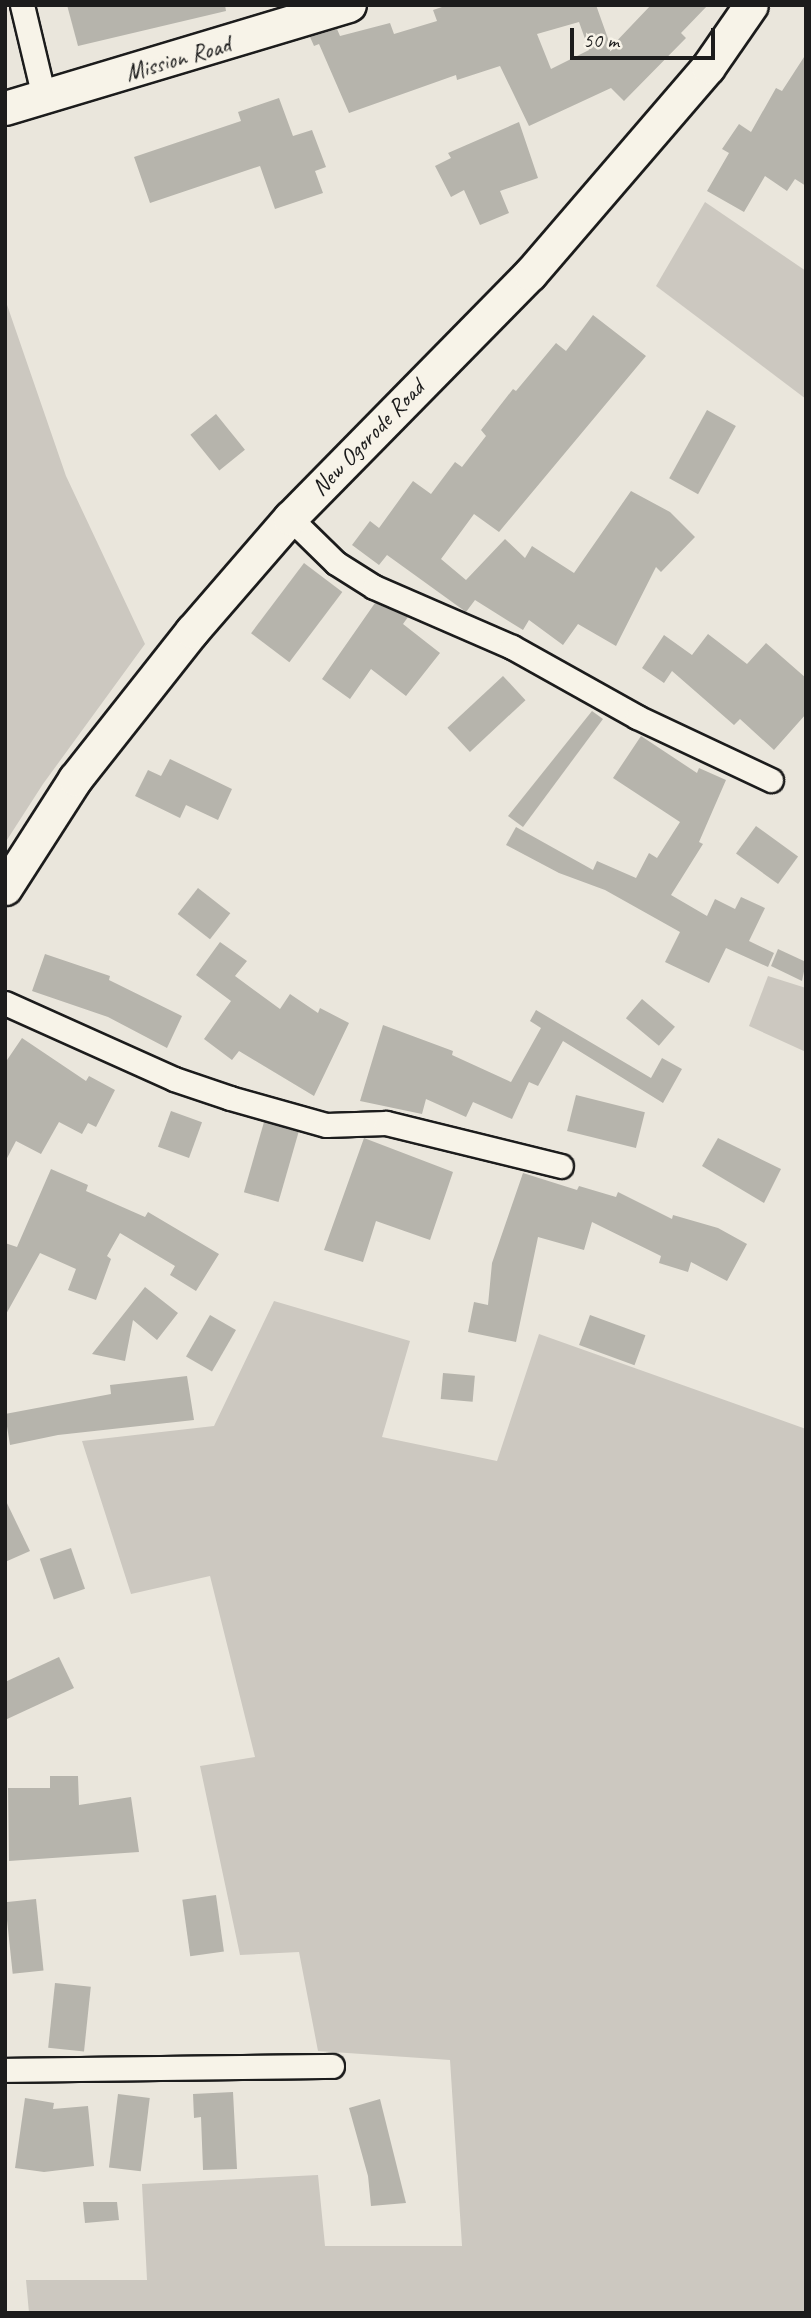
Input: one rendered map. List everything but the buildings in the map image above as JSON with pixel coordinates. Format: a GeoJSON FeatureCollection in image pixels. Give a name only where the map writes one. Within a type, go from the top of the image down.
{"type":"FeatureCollection","features":[{"type":"Feature","properties":{"kind":"street"},"geometry":{"type":"LineString","coordinates":[[22,5],[44,97]]}},
{"type":"Feature","properties":{"kind":"street","name":"Mission Road"},"geometry":{"type":"LineString","coordinates":[[5,108],[349,5]]}},
{"type":"Feature","properties":{"kind":"street","name":"New Ogorode Road"},"geometry":{"type":"LineString","coordinates":[[5,888],[75,779],[192,631],[290,518],[530,274],[708,67],[751,5]]}},
{"type":"Feature","properties":{"kind":"street"},"geometry":{"type":"LineString","coordinates":[[290,518],[336,563],[374,587],[512,647],[637,717],[771,780]]}},
{"type":"Feature","properties":{"kind":"street"},"geometry":{"type":"LineString","coordinates":[[5,1003],[174,1079],[230,1098],[326,1125],[386,1124],[561,1166]]}},
{"type":"Feature","properties":{"kind":"street"},"geometry":{"type":"LineString","coordinates":[[5,2070],[332,2066]]}},
{"type":"Feature","properties":{"kind":"shaded area"},"geometry":{"type":"Polygon","coordinates":[[[705,202],[806,271],[806,399],[656,286],[705,202]]]}},
{"type":"Feature","properties":{"kind":"shaded area"},"geometry":{"type":"Polygon","coordinates":[[[5,299],[66,476],[145,644],[43,784],[5,843],[5,299]]]}},
{"type":"Feature","properties":{"kind":"shaded area"},"geometry":{"type":"Polygon","coordinates":[[[768,976],[806,988],[806,1052],[749,1026],[768,976]]]}},
{"type":"Feature","properties":{"kind":"shaded area"},"geometry":{"type":"Polygon","coordinates":[[[274,1301],[410,1341],[382,1437],[497,1461],[539,1334],[806,1429],[806,2313],[29,2313],[26,2280],[147,2280],[142,2184],[318,2175],[325,2246],[462,2246],[450,2060],[318,2051],[299,1952],[240,1955],[200,1766],[255,1757],[210,1576],[131,1594],[82,1441],[214,1426],[274,1301]]]}}]}
